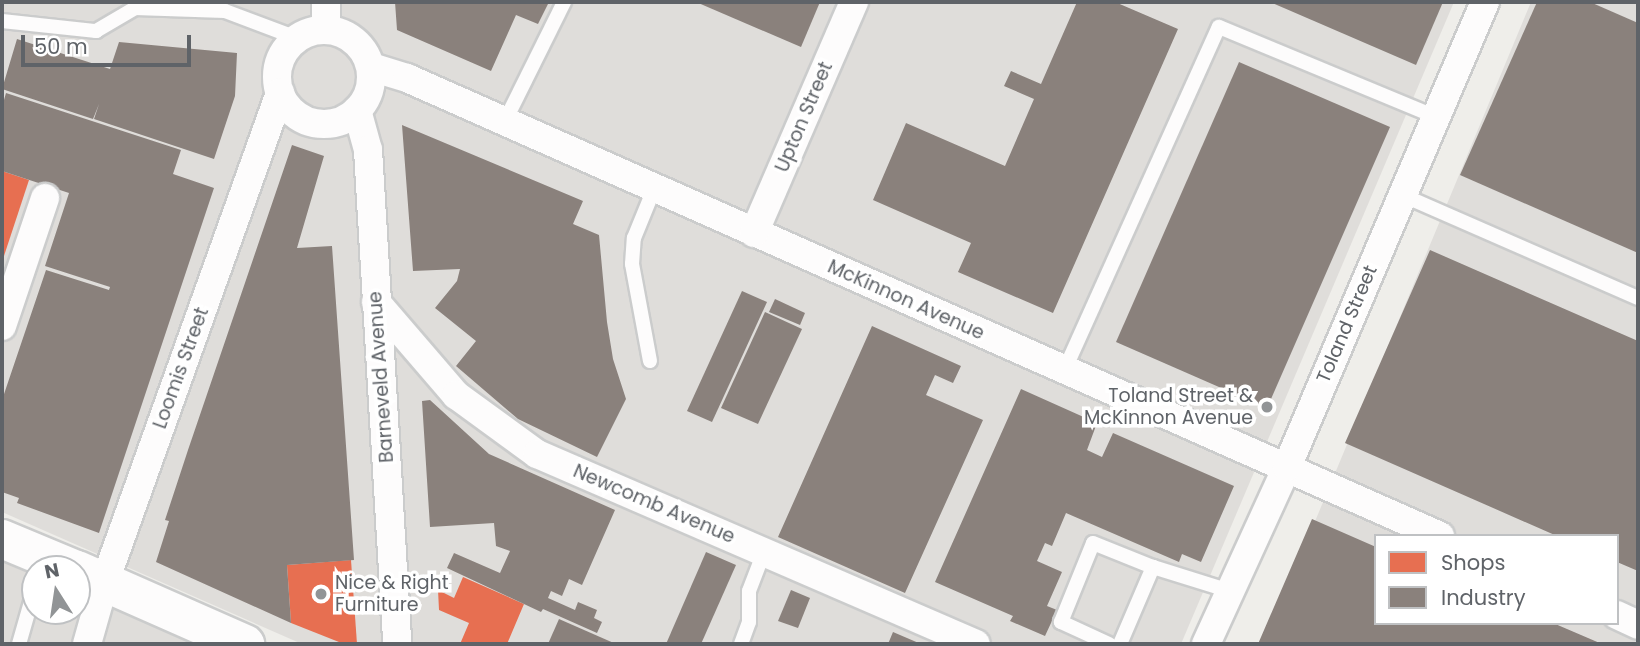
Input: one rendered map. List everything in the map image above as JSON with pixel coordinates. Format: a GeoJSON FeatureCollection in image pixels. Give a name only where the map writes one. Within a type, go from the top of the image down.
{"type":"FeatureCollection","features":[{"type":"Feature","properties":{"kind":"main road"},"geometry":{"type":"LineString","coordinates":[[2,539],[30,555]]}},
{"type":"Feature","properties":{"kind":"main road"},"geometry":{"type":"LineString","coordinates":[[91,584],[246,644]]}},
{"type":"Feature","properties":{"kind":"street","name":"Upton Street"},"geometry":{"type":"LineString","coordinates":[[754,233],[854,2]]}},
{"type":"Feature","properties":{"kind":"street","name":"Toland Street"},"geometry":{"type":"LineString","coordinates":[[1206,644],[1286,467],[1485,2]]}},
{"type":"Feature","properties":{"kind":"street"},"geometry":{"type":"LineString","coordinates":[[326,15],[365,52],[371,67],[369,90],[357,110],[345,119],[330,124],[314,123],[300,117],[288,107],[276,78],[286,49],[297,38],[311,31],[326,15]]}},
{"type":"Feature","properties":{"kind":"street","name":"McKinnon Avenue"},"geometry":{"type":"LineString","coordinates":[[371,67],[407,78],[1436,534]]}},
{"type":"Feature","properties":{"kind":"street","name":"Loomis Street"},"geometry":{"type":"LineString","coordinates":[[70,555],[280,93]]}},
{"type":"Feature","properties":{"kind":"street","name":"Barneveld Avenue"},"geometry":{"type":"LineString","coordinates":[[357,110],[368,150],[397,644]]}},
{"type":"Feature","properties":{"kind":"street"},"geometry":{"type":"LineString","coordinates":[[2,326],[45,198]]}},
{"type":"Feature","properties":{"kind":"street","name":"Newcomb Avenue"},"geometry":{"type":"LineString","coordinates":[[376,302],[456,395],[537,454],[976,644]]}},
{"type":"Feature","properties":{"kind":"street"},"geometry":{"type":"LineString","coordinates":[[1619,616],[1638,625]]}},
{"type":"Feature","properties":{"kind":"street","name":"Loomis Street"},"geometry":{"type":"LineString","coordinates":[[80,625],[87,644]]}},
{"type":"Feature","properties":{"kind":"lane"},"geometry":{"type":"LineString","coordinates":[[504,123],[564,2]]}},
{"type":"Feature","properties":{"kind":"lane"},"geometry":{"type":"LineString","coordinates":[[2,21],[96,31],[135,8],[226,6],[297,38]]}},
{"type":"Feature","properties":{"kind":"lane"},"geometry":{"type":"LineString","coordinates":[[1065,369],[1219,27],[1436,117]]}},
{"type":"Feature","properties":{"kind":"lane"},"geometry":{"type":"LineString","coordinates":[[650,361],[632,264],[634,238],[654,189]]}},
{"type":"Feature","properties":{"kind":"lane"},"geometry":{"type":"LineString","coordinates":[[1402,195],[1638,298]]}},
{"type":"Feature","properties":{"kind":"lane"},"geometry":{"type":"LineString","coordinates":[[1109,644],[1061,622],[1093,542],[1153,567],[1230,591]]}},
{"type":"Feature","properties":{"kind":"lane"},"geometry":{"type":"LineString","coordinates":[[741,644],[749,622],[749,591],[764,552]]}},
{"type":"Feature","properties":{"kind":"lane"},"geometry":{"type":"LineString","coordinates":[[1120,644],[1153,567]]}},
{"type":"Feature","properties":{"kind":"lane"},"geometry":{"type":"LineString","coordinates":[[19,644],[31,625]]}},
{"type":"Feature","properties":{"kind":"shaded area"},"geometry":{"type":"Polygon","coordinates":[[[2,2],[1454,2],[1181,644],[302,644],[2,512],[2,2]]]}},
{"type":"Feature","properties":{"kind":"shaded area"},"geometry":{"type":"Polygon","coordinates":[[[1531,2],[1638,2],[1638,644],[1264,644],[1531,2]]]}},
{"type":"Feature","properties":{"kind":"shaded area"},"geometry":{"type":"Polygon","coordinates":[[[2,541],[21,557],[21,625],[91,625],[91,583],[223,644],[2,644],[2,541]]]}},
{"type":"Feature","properties":{"kind":"building: Shops"},"geometry":{"type":"Polygon","coordinates":[[[2,171],[29,180],[2,262],[2,171]]]}},
{"type":"Feature","properties":{"kind":"building: Shops","name":"Nice & Right Furniture"},"geometry":{"type":"Polygon","coordinates":[[[351,560],[357,644],[344,644],[291,623],[287,565],[351,560]]]}},
{"type":"Feature","properties":{"kind":"building: Shops"},"geometry":{"type":"Polygon","coordinates":[[[463,577],[524,604],[507,644],[460,644],[469,623],[439,610],[438,590],[454,598],[463,577]]]}},
{"type":"Feature","properties":{"kind":"building: Industry"},"geometry":{"type":"Polygon","coordinates":[[[395,2],[549,2],[538,24],[516,15],[491,71],[397,30],[395,2]]]}},
{"type":"Feature","properties":{"kind":"building: Industry"},"geometry":{"type":"Polygon","coordinates":[[[696,2],[820,2],[801,47],[696,2]]]}},
{"type":"Feature","properties":{"kind":"building: Industry"},"geometry":{"type":"Polygon","coordinates":[[[1077,2],[1115,2],[1178,29],[1053,313],[958,272],[971,243],[873,200],[906,123],[1005,166],[1034,99],[1004,86],[1011,71],[1041,84],[1077,2]]]}},
{"type":"Feature","properties":{"kind":"building: Industry"},"geometry":{"type":"Polygon","coordinates":[[[1270,2],[1443,2],[1416,65],[1270,2]]]}},
{"type":"Feature","properties":{"kind":"building: Industry"},"geometry":{"type":"Polygon","coordinates":[[[1537,2],[1590,2],[1638,23],[1638,253],[1460,175],[1537,2]]]}},
{"type":"Feature","properties":{"kind":"building: Industry"},"geometry":{"type":"Polygon","coordinates":[[[17,39],[110,69],[119,42],[237,53],[235,96],[214,159],[94,119],[99,104],[93,119],[2,89],[17,39]]]}},
{"type":"Feature","properties":{"kind":"building: Industry"},"geometry":{"type":"Polygon","coordinates":[[[1239,62],[1390,127],[1267,408],[1116,342],[1239,62]]]}},
{"type":"Feature","properties":{"kind":"building: Industry"},"geometry":{"type":"Polygon","coordinates":[[[6,93],[181,150],[173,174],[214,188],[99,533],[17,503],[19,498],[2,492],[2,400],[46,270],[109,290],[110,287],[45,266],[69,193],[2,171],[2,107],[6,93]]]}},
{"type":"Feature","properties":{"kind":"building: Industry"},"geometry":{"type":"Polygon","coordinates":[[[402,125],[583,201],[573,224],[599,235],[613,359],[626,399],[597,457],[518,419],[456,366],[476,341],[435,308],[457,281],[460,269],[413,271],[402,125]]]}},
{"type":"Feature","properties":{"kind":"building: Industry"},"geometry":{"type":"Polygon","coordinates":[[[292,145],[324,156],[297,248],[332,246],[354,560],[287,565],[291,623],[156,562],[169,521],[165,520],[292,145]]]}},
{"type":"Feature","properties":{"kind":"building: Industry"},"geometry":{"type":"Polygon","coordinates":[[[1430,250],[1638,341],[1638,571],[1619,563],[1619,534],[1552,534],[1345,443],[1430,250]]]}},
{"type":"Feature","properties":{"kind":"building: Industry"},"geometry":{"type":"Polygon","coordinates":[[[742,291],[767,302],[712,422],[687,411],[742,291]]]}},
{"type":"Feature","properties":{"kind":"building: Industry"},"geometry":{"type":"Polygon","coordinates":[[[775,299],[805,313],[800,325],[769,312],[775,299]]]}},
{"type":"Feature","properties":{"kind":"building: Industry"},"geometry":{"type":"Polygon","coordinates":[[[765,312],[802,329],[758,424],[721,408],[765,312]]]}},
{"type":"Feature","properties":{"kind":"building: Industry"},"geometry":{"type":"Polygon","coordinates":[[[872,326],[961,366],[953,383],[935,375],[926,395],[983,420],[905,593],[778,537],[872,326]]]}},
{"type":"Feature","properties":{"kind":"building: Industry"},"geometry":{"type":"Polygon","coordinates":[[[1021,389],[1097,423],[1087,450],[1102,457],[1113,433],[1234,486],[1201,562],[1182,554],[1179,562],[1066,513],[1052,546],[1045,543],[1037,561],[1062,572],[1047,606],[1057,610],[1045,636],[1010,621],[1013,616],[935,582],[1021,389]]]}},
{"type":"Feature","properties":{"kind":"building: Industry"},"geometry":{"type":"Polygon","coordinates":[[[430,400],[489,454],[615,510],[582,585],[569,579],[562,596],[551,591],[548,598],[575,610],[578,602],[597,610],[594,618],[602,622],[597,633],[543,609],[541,612],[447,568],[454,553],[500,573],[510,551],[496,546],[494,523],[430,527],[422,401],[430,400]]]}},
{"type":"Feature","properties":{"kind":"building: Industry"},"geometry":{"type":"Polygon","coordinates":[[[1312,519],[1374,546],[1374,625],[1558,625],[1602,644],[1258,644],[1312,519]]]}},
{"type":"Feature","properties":{"kind":"building: Industry"},"geometry":{"type":"Polygon","coordinates":[[[706,552],[736,565],[701,644],[666,644],[706,552]]]}},
{"type":"Feature","properties":{"kind":"building: Industry"},"geometry":{"type":"Polygon","coordinates":[[[791,590],[810,598],[798,628],[778,621],[791,590]]]}},
{"type":"Feature","properties":{"kind":"building: Industry"},"geometry":{"type":"Polygon","coordinates":[[[559,619],[616,644],[548,644],[559,619]]]}},
{"type":"Feature","properties":{"kind":"building: Industry"},"geometry":{"type":"Polygon","coordinates":[[[893,632],[921,644],[888,644],[893,632]]]}},
{"type":"Feature","properties":{"kind":"place","name":"Toland Street & McKinnon Avenue"},"geometry":{"type":"Point","coordinates":[1267,407]}},
{"type":"Feature","properties":{"kind":"place","name":"Nice & Right Furniture"},"geometry":{"type":"Point","coordinates":[321,594]}}]}
